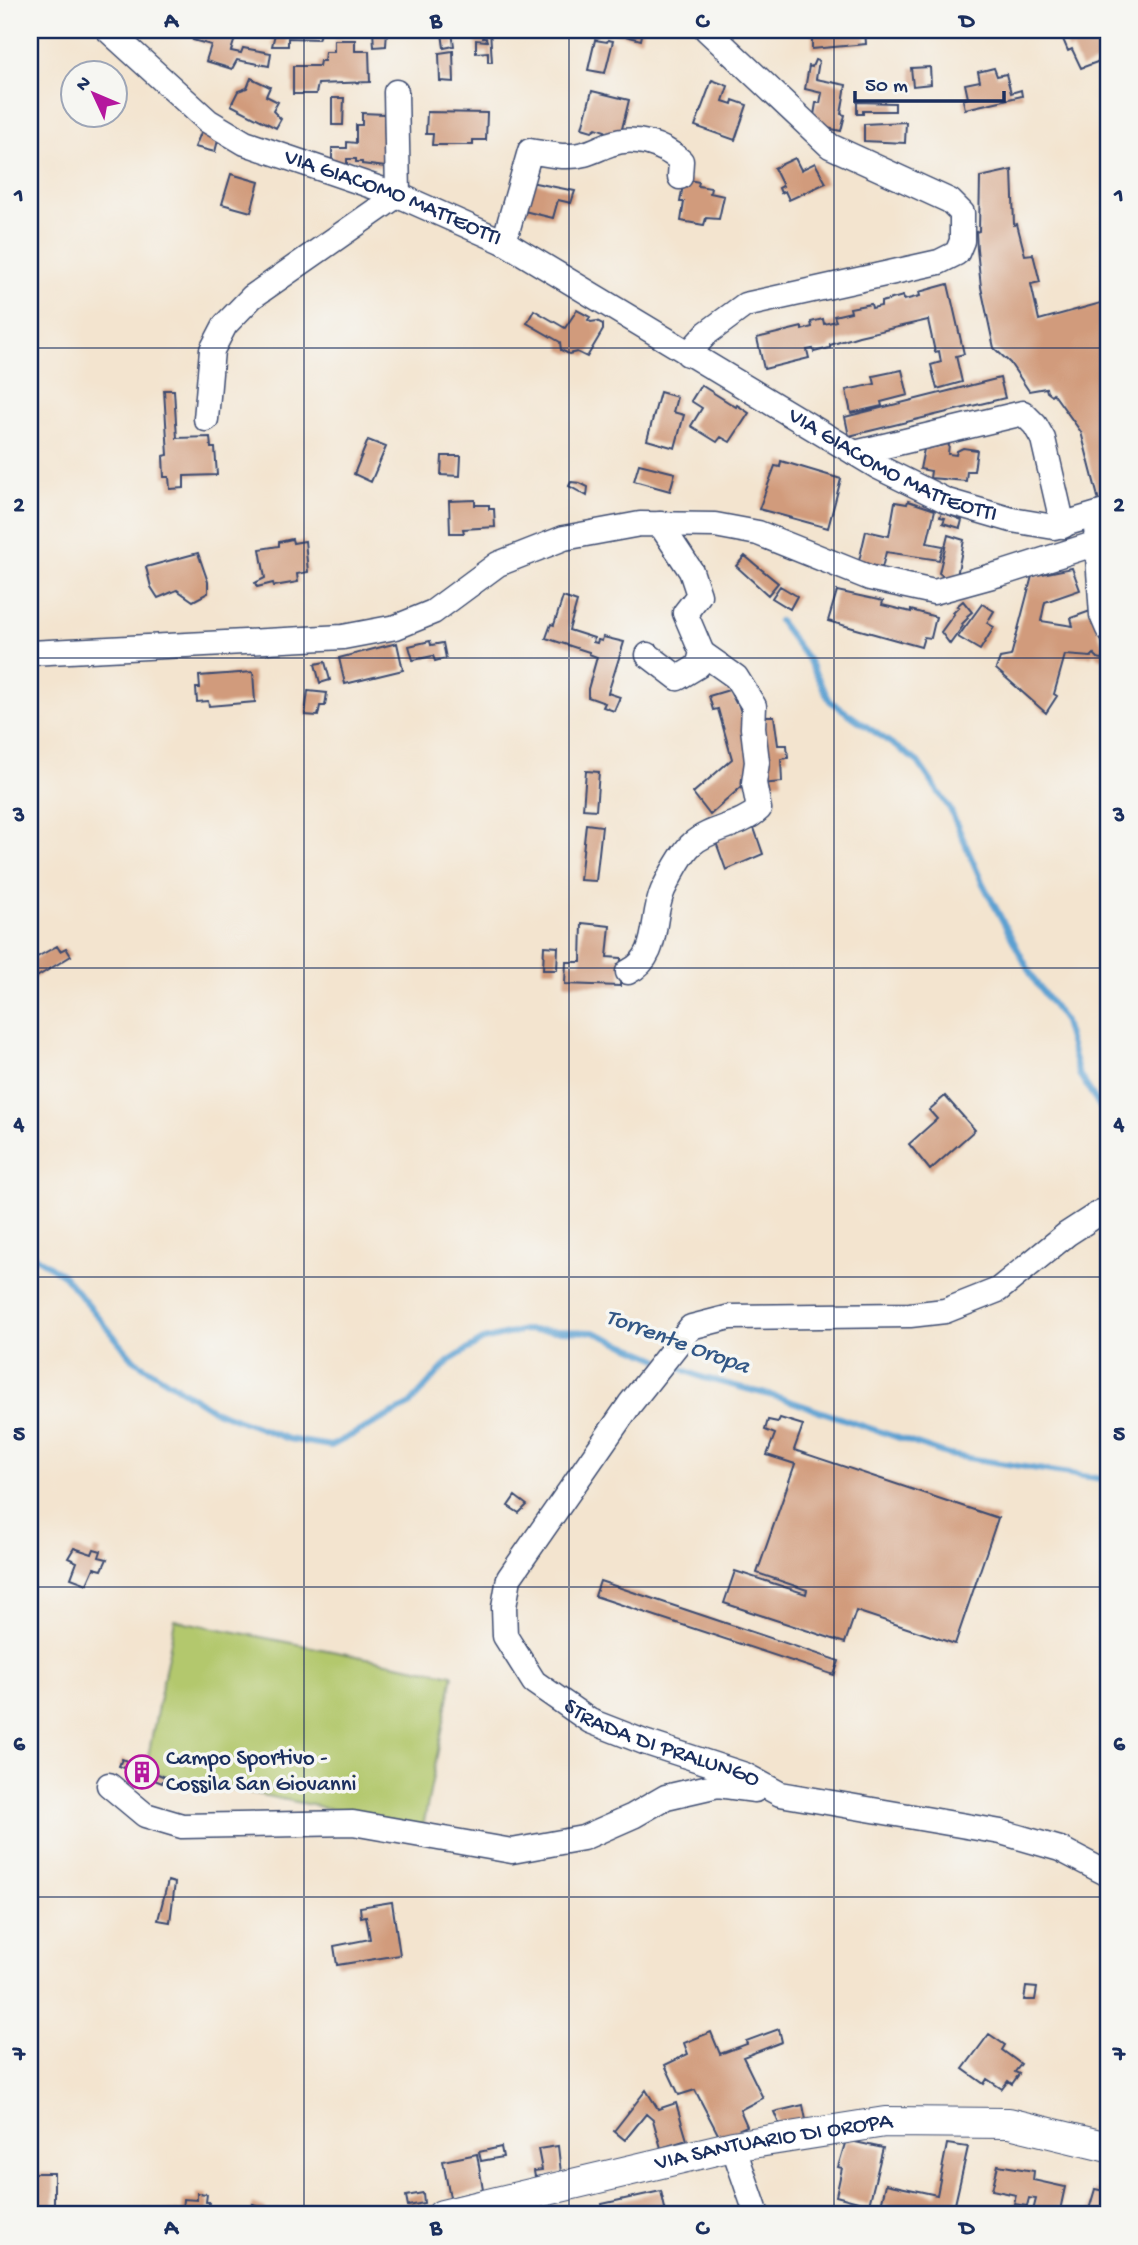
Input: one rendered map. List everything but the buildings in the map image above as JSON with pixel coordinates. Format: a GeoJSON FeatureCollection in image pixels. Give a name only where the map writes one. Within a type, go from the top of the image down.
{"type":"FeatureCollection","features":[{"type":"Feature","properties":{"kind":"main road","name":"VIA SANTUARIO DI OROPA"},"geometry":{"type":"LineString","coordinates":[[442,2215],[733,2146],[884,2122],[1009,2123],[1108,2147]]}},
{"type":"Feature","properties":{"kind":"street","name":"VIA GIACOMO MATTEOTTI"},"geometry":{"type":"LineString","coordinates":[[108,30],[208,121],[245,143],[398,195],[504,242],[878,467],[947,500],[1012,520],[1054,527],[1102,513]]}},
{"type":"Feature","properties":{"kind":"street"},"geometry":{"type":"LineString","coordinates":[[688,354],[707,333],[745,305],[939,262],[957,253],[962,241],[962,213],[950,201],[830,146],[707,30]]}},
{"type":"Feature","properties":{"kind":"street"},"geometry":{"type":"LineString","coordinates":[[206,419],[212,351],[225,325],[252,297],[398,195],[396,92]]}},
{"type":"Feature","properties":{"kind":"street"},"geometry":{"type":"LineString","coordinates":[[504,242],[530,151],[562,157],[586,154],[611,143],[634,138],[672,153],[681,161],[680,177]]}},
{"type":"Feature","properties":{"kind":"street"},"geometry":{"type":"LineString","coordinates":[[855,453],[1023,413],[1035,425],[1043,439],[1063,526]]}},
{"type":"Feature","properties":{"kind":"street"},"geometry":{"type":"LineString","coordinates":[[1102,513],[1097,543],[1101,615],[1108,629]]}},
{"type":"Feature","properties":{"kind":"street"},"geometry":{"type":"LineString","coordinates":[[30,653],[343,637],[396,627],[433,612],[498,564],[564,538],[639,524],[715,525],[758,533],[870,578],[934,592],[1097,543]]}},
{"type":"Feature","properties":{"kind":"street"},"geometry":{"type":"LineString","coordinates":[[628,972],[639,967],[647,957],[662,893],[691,844],[749,819],[759,809],[754,783],[757,762],[753,728],[754,706],[736,677],[702,653],[685,613],[699,595],[691,571],[660,524]]}},
{"type":"Feature","properties":{"kind":"street"},"geometry":{"type":"LineString","coordinates":[[648,655],[678,678],[698,666],[702,653]]}},
{"type":"Feature","properties":{"kind":"street","name":"STRADA DI PRALUNGO"},"geometry":{"type":"LineString","coordinates":[[1108,1210],[1067,1234],[998,1290],[945,1311],[910,1315],[730,1317],[691,1327],[630,1404],[509,1578],[504,1607],[505,1636],[534,1682],[590,1721],[745,1775],[780,1794],[1001,1832],[1060,1849],[1108,1874]]}},
{"type":"Feature","properties":{"kind":"street"},"geometry":{"type":"LineString","coordinates":[[109,1785],[145,1815],[183,1826],[353,1823],[512,1851],[583,1838],[633,1816],[666,1797],[718,1785],[780,1794]]}},
{"type":"Feature","properties":{"kind":"street"},"geometry":{"type":"LineString","coordinates":[[733,2146],[757,2215]]}},
{"type":"Feature","properties":{"kind":"green space"},"geometry":{"type":"Polygon","coordinates":[[[175,1620],[453,1675],[423,1827],[145,1772],[175,1620]]]}},
{"type":"Feature","properties":{"kind":"waterway"},"geometry":{"type":"LineString","coordinates":[[779,621],[809,661],[830,701],[918,762],[950,809],[981,880],[1034,980],[1063,1019],[1079,1074],[1108,1119]]}},
{"type":"Feature","properties":{"kind":"waterway","name":"Torrente Oropa"},"geometry":{"type":"LineString","coordinates":[[30,1253],[64,1276],[134,1360],[213,1410],[288,1439],[331,1446],[409,1405],[449,1361],[483,1340],[524,1330],[594,1332],[658,1359]]}},
{"type":"Feature","properties":{"kind":"waterway","name":"Torrente Oropa"},"geometry":{"type":"LineString","coordinates":[[668,1363],[701,1377],[781,1398],[949,1455],[1108,1480]]}},
{"type":"Feature","properties":{"kind":"place","name":"Campo Sportivo - Cossila San Giovanni"},"geometry":{"type":"Point","coordinates":[142,1772]}}]}
